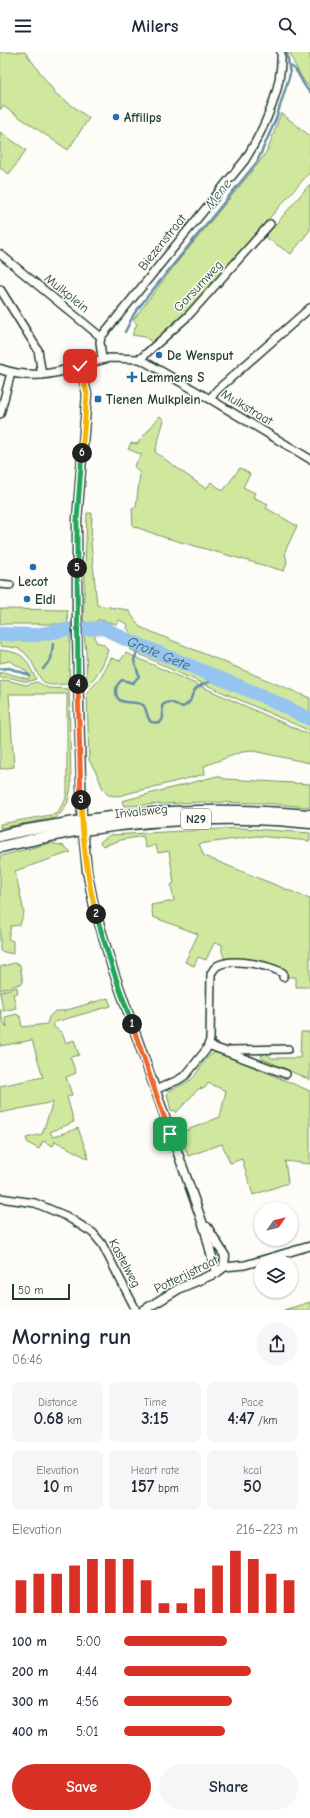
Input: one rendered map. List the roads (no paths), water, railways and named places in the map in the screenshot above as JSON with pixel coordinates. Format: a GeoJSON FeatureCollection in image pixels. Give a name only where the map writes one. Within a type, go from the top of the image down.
{"type":"FeatureCollection","features":[{"type":"Feature","properties":{"kind":"main road","name":"Invalsweg"},"geometry":{"type":"LineString","coordinates":[[0,847],[123,815],[235,811],[310,815]]}},
{"type":"Feature","properties":{"kind":"main road","name":"Invalsweg"},"geometry":{"type":"LineString","coordinates":[[0,836],[82,825],[170,820],[202,819],[287,821],[310,824]]}},
{"type":"Feature","properties":{"kind":"street","name":"Biezenstraat"},"geometry":{"type":"LineString","coordinates":[[101,337],[245,160],[256,142],[276,91],[281,71],[281,52]]}},
{"type":"Feature","properties":{"kind":"street","name":"Gorsumweg"},"geometry":{"type":"LineString","coordinates":[[140,359],[188,316],[270,224]]}},
{"type":"Feature","properties":{"kind":"street","name":"Mulkplein"},"geometry":{"type":"LineString","coordinates":[[0,254],[101,337]]}},
{"type":"Feature","properties":{"kind":"street"},"geometry":{"type":"LineString","coordinates":[[0,289],[38,350],[42,375]]}},
{"type":"Feature","properties":{"kind":"street"},"geometry":{"type":"LineString","coordinates":[[210,399],[217,390],[310,308]]}},
{"type":"Feature","properties":{"kind":"street"},"geometry":{"type":"LineString","coordinates":[[101,337],[100,342],[102,359]]}},
{"type":"Feature","properties":{"kind":"street","name":"Mulkstraat"},"geometry":{"type":"LineString","coordinates":[[80,366],[102,359],[117,357],[140,359],[310,459]]}},
{"type":"Feature","properties":{"kind":"street"},"geometry":{"type":"LineString","coordinates":[[0,369],[11,373],[28,376],[42,375],[80,366],[87,394],[77,520],[77,628],[82,825],[87,871],[101,933],[154,1090],[198,1210],[216,1273]]}},
{"type":"Feature","properties":{"kind":"street"},"geometry":{"type":"LineString","coordinates":[[0,414],[11,373]]}},
{"type":"Feature","properties":{"kind":"street"},"geometry":{"type":"LineString","coordinates":[[0,584],[10,585]]}},
{"type":"Feature","properties":{"kind":"street"},"geometry":{"type":"LineString","coordinates":[[154,1090],[178,1080],[186,1074],[206,1050],[210,1040],[211,974],[216,967],[223,964],[253,963],[279,971],[283,974],[283,977]]}},
{"type":"Feature","properties":{"kind":"street"},"geometry":{"type":"LineString","coordinates":[[208,1044],[286,1074]]}},
{"type":"Feature","properties":{"kind":"street"},"geometry":{"type":"LineString","coordinates":[[225,1050],[288,1049]]}},
{"type":"Feature","properties":{"kind":"street","name":"Kastelweg"},"geometry":{"type":"LineString","coordinates":[[0,1198],[35,1203],[66,1216],[93,1233],[102,1244],[136,1310]]}},
{"type":"Feature","properties":{"kind":"street"},"geometry":{"type":"LineString","coordinates":[[198,1210],[225,1256],[224,1267]]}},
{"type":"Feature","properties":{"kind":"street","name":"Potterijstraat"},"geometry":{"type":"LineString","coordinates":[[144,1310],[180,1288],[216,1273],[224,1267],[245,1265],[310,1246]]}},
{"type":"Feature","properties":{"kind":"waterway","name":"Mene"},"geometry":{"type":"LineString","coordinates":[[125,332],[134,314],[147,297],[257,162],[276,119],[290,74],[287,52]]}},
{"type":"Feature","properties":{"kind":"waterway"},"geometry":{"type":"LineString","coordinates":[[289,65],[296,70],[304,85],[310,92]]}},
{"type":"Feature","properties":{"kind":"waterway","name":"Mene"},"geometry":{"type":"LineString","coordinates":[[92,624],[92,629]]}},
{"type":"Feature","properties":{"kind":"waterway","name":"Grote Gete"},"geometry":{"type":"LineString","coordinates":[[0,634],[35,635],[64,630],[104,628],[123,638],[260,695],[310,719]]}},
{"type":"Feature","properties":{"kind":"waterway","name":"Grote Gete"},"geometry":{"type":"LineString","coordinates":[[51,632],[52,637]]}},
{"type":"Feature","properties":{"kind":"waterway"},"geometry":{"type":"LineString","coordinates":[[43,669],[51,659],[53,644]]}},
{"type":"Feature","properties":{"kind":"waterway"},"geometry":{"type":"LineString","coordinates":[[140,645],[134,660],[139,676],[133,683],[122,680],[119,682],[116,691],[119,700],[143,705],[151,722],[160,723],[163,718],[162,706],[167,702],[183,707],[190,701],[193,693],[199,686],[218,679]]}},
{"type":"Feature","properties":{"kind":"waterway"},"geometry":{"type":"LineString","coordinates":[[0,669],[9,668],[29,675]]}},
{"type":"Feature","properties":{"kind":"place","name":"Affilips"},"geometry":{"type":"Point","coordinates":[116,117]}},
{"type":"Feature","properties":{"kind":"place","name":"De Wensput"},"geometry":{"type":"Point","coordinates":[159,355]}},
{"type":"Feature","properties":{"kind":"place","name":"Lemmens S"},"geometry":{"type":"Point","coordinates":[132,377]}},
{"type":"Feature","properties":{"kind":"place","name":"Tienen Mulkplein"},"geometry":{"type":"Point","coordinates":[98,399]}},
{"type":"Feature","properties":{"kind":"place","name":"Lecot"},"geometry":{"type":"Point","coordinates":[33,567]}},
{"type":"Feature","properties":{"kind":"place","name":"Eldi"},"geometry":{"type":"Point","coordinates":[27,599]}}]}
